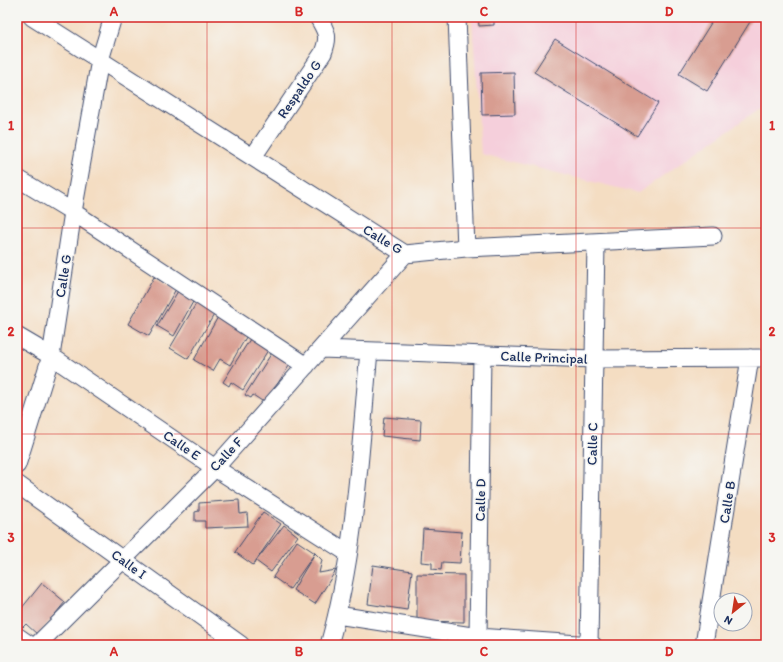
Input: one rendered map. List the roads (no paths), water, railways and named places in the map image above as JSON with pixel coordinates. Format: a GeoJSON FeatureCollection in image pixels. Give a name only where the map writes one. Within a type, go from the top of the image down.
{"type":"FeatureCollection","features":[{"type":"Feature","properties":{"kind":"street","name":"Calle G"},"geometry":{"type":"LineString","coordinates":[[32,17],[405,254],[466,248],[596,243],[713,236]]}},
{"type":"Feature","properties":{"kind":"street","name":"Calle G"},"geometry":{"type":"LineString","coordinates":[[17,465],[51,356],[72,212],[100,60],[113,17]]}},
{"type":"Feature","properties":{"kind":"street","name":"Respaldo G"},"geometry":{"type":"LineString","coordinates":[[253,157],[323,53],[328,34],[318,17]]}},
{"type":"Feature","properties":{"kind":"street"},"geometry":{"type":"LineString","coordinates":[[457,17],[466,248]]}},
{"type":"Feature","properties":{"kind":"street"},"geometry":{"type":"LineString","coordinates":[[17,178],[72,212],[306,366]]}},
{"type":"Feature","properties":{"kind":"street","name":"Calle C"},"geometry":{"type":"LineString","coordinates":[[589,645],[596,243]]}},
{"type":"Feature","properties":{"kind":"street","name":"Calle F"},"geometry":{"type":"LineString","coordinates":[[37,645],[215,468],[405,254]]}},
{"type":"Feature","properties":{"kind":"street","name":"Calle E"},"geometry":{"type":"LineString","coordinates":[[17,336],[51,356],[215,468],[348,553]]}},
{"type":"Feature","properties":{"kind":"street","name":"Calle Principal"},"geometry":{"type":"LineString","coordinates":[[321,349],[594,359],[758,358]]}},
{"type":"Feature","properties":{"kind":"street"},"geometry":{"type":"LineString","coordinates":[[329,645],[337,615],[355,502],[369,351]]}},
{"type":"Feature","properties":{"kind":"street","name":"Calle D"},"geometry":{"type":"LineString","coordinates":[[477,641],[482,355]]}},
{"type":"Feature","properties":{"kind":"street","name":"Calle B"},"geometry":{"type":"LineString","coordinates":[[704,645],[758,358]]}},
{"type":"Feature","properties":{"kind":"street","name":"Calle I"},"geometry":{"type":"LineString","coordinates":[[17,484],[241,645]]}},
{"type":"Feature","properties":{"kind":"street"},"geometry":{"type":"LineString","coordinates":[[337,615],[477,641],[593,645]]}},
{"type":"Feature","properties":{"kind":"street"},"geometry":{"type":"LineString","coordinates":[[17,636],[30,645]]}}]}
